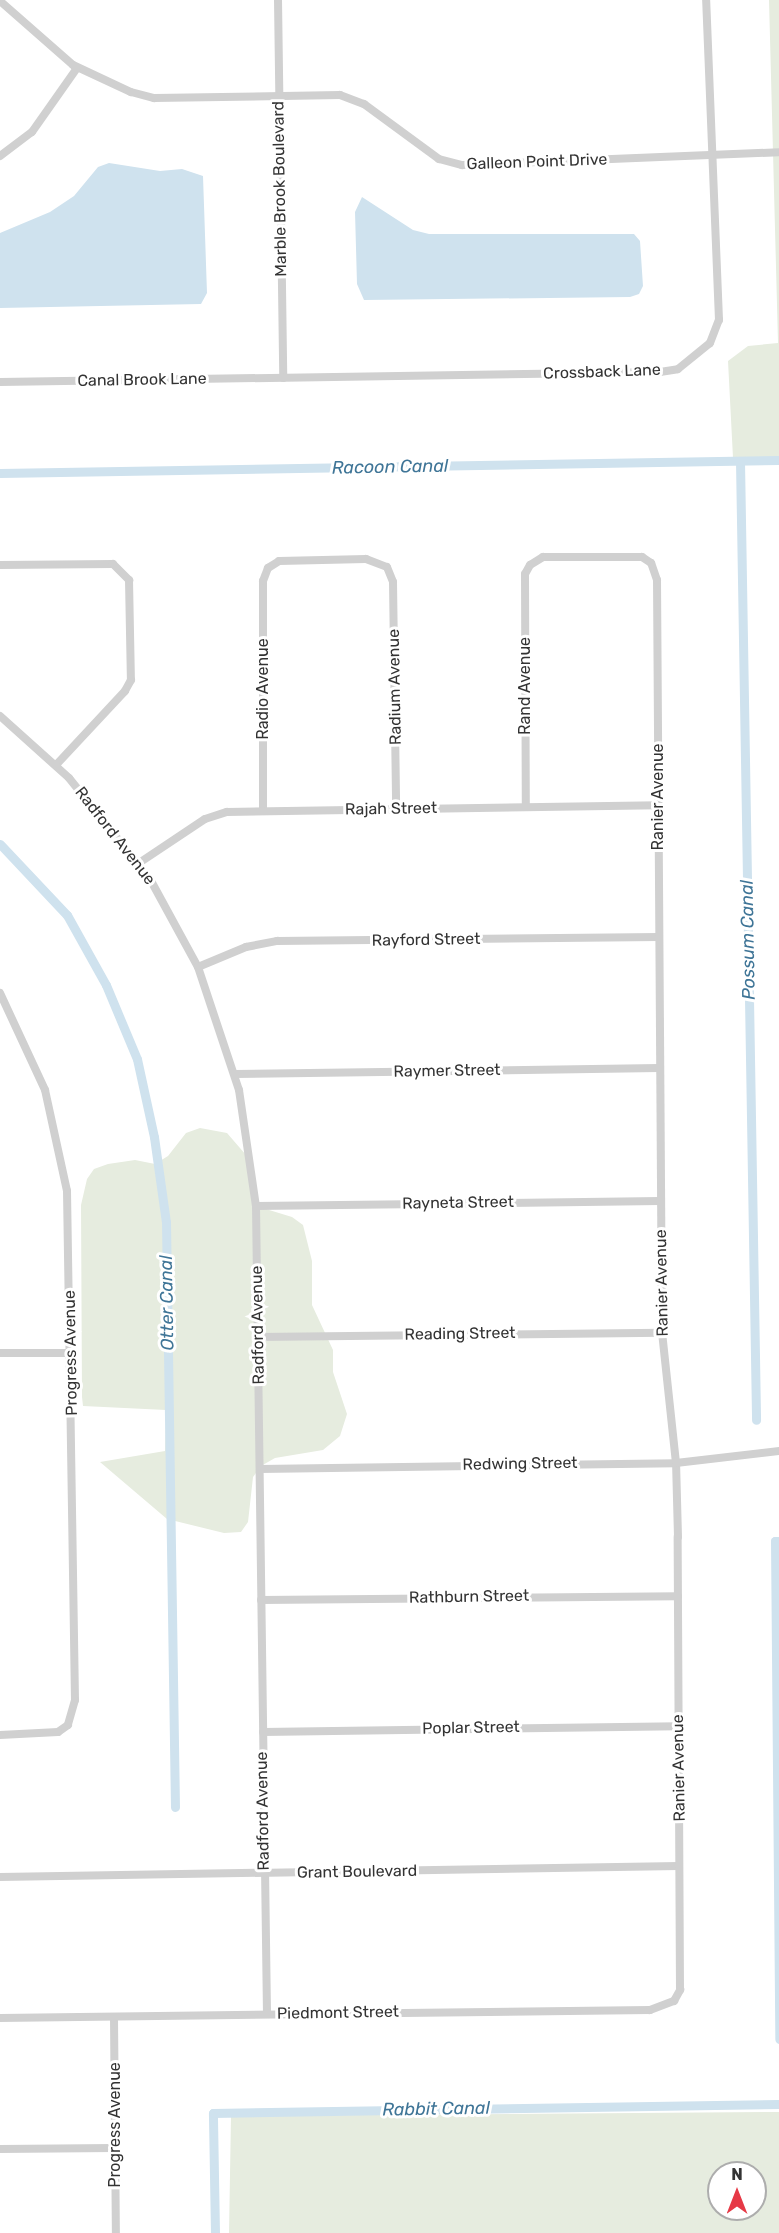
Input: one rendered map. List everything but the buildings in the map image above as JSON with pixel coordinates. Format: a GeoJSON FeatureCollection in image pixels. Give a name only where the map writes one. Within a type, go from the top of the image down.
{"type":"FeatureCollection","features":[{"type":"Feature","properties":{"kind":"street","name":"Marble Brook Boulevard"},"geometry":{"type":"LineString","coordinates":[[278,0],[283,378]]}},
{"type":"Feature","properties":{"kind":"street","name":"Crossback Lane"},"geometry":{"type":"LineString","coordinates":[[283,378],[648,373],[678,369],[710,343],[719,320],[706,0]]}},
{"type":"Feature","properties":{"kind":"street"},"geometry":{"type":"LineString","coordinates":[[0,1],[77,68],[113,85],[154,98],[279,97]]}},
{"type":"Feature","properties":{"kind":"street"},"geometry":{"type":"LineString","coordinates":[[0,156],[32,132],[77,68]]}},
{"type":"Feature","properties":{"kind":"street","name":"Galleon Point Drive"},"geometry":{"type":"LineString","coordinates":[[279,97],[353,99],[439,159],[462,165],[779,152]]}},
{"type":"Feature","properties":{"kind":"street","name":"Canal Brook Lane"},"geometry":{"type":"LineString","coordinates":[[0,382],[283,378]]}},
{"type":"Feature","properties":{"kind":"street","name":"Ranier Avenue"},"geometry":{"type":"LineString","coordinates":[[530,565],[543,557],[619,555],[642,557],[651,563],[657,580],[662,1333],[676,1463],[678,1596],[681,1978],[674,2001]]}},
{"type":"Feature","properties":{"kind":"street","name":"Radium Avenue"},"geometry":{"type":"LineString","coordinates":[[268,568],[279,561],[322,559],[366,559],[387,567],[394,592],[396,809]]}},
{"type":"Feature","properties":{"kind":"street"},"geometry":{"type":"LineString","coordinates":[[0,565],[100,562],[113,564],[129,580],[131,680],[125,691],[56,765]]}},
{"type":"Feature","properties":{"kind":"street","name":"Rand Avenue"},"geometry":{"type":"LineString","coordinates":[[526,807],[524,584],[530,565]]}},
{"type":"Feature","properties":{"kind":"street","name":"Radio Avenue"},"geometry":{"type":"LineString","coordinates":[[263,810],[262,599],[268,568]]}},
{"type":"Feature","properties":{"kind":"street","name":"Radford Avenue"},"geometry":{"type":"LineString","coordinates":[[0,716],[56,765],[102,814],[139,862],[198,967],[235,1074],[251,1151],[256,1206],[267,2014]]}},
{"type":"Feature","properties":{"kind":"street","name":"Rajah Street"},"geometry":{"type":"LineString","coordinates":[[139,862],[216,814],[263,810],[658,805]]}},
{"type":"Feature","properties":{"kind":"street","name":"Rayford Street"},"geometry":{"type":"LineString","coordinates":[[198,967],[246,948],[277,941],[659,937]]}},
{"type":"Feature","properties":{"kind":"street","name":"Progress Avenue"},"geometry":{"type":"LineString","coordinates":[[0,993],[29,1050],[58,1134],[69,1215],[75,1700],[68,1725],[48,1734],[0,1735]]}},
{"type":"Feature","properties":{"kind":"street","name":"Raymer Street"},"geometry":{"type":"LineString","coordinates":[[235,1074],[659,1068]]}},
{"type":"Feature","properties":{"kind":"street","name":"Rayneta Street"},"geometry":{"type":"LineString","coordinates":[[256,1206],[660,1201]]}},
{"type":"Feature","properties":{"kind":"street","name":"Reading Street"},"geometry":{"type":"LineString","coordinates":[[258,1337],[662,1333]]}},
{"type":"Feature","properties":{"kind":"street"},"geometry":{"type":"LineString","coordinates":[[0,1353],[70,1353]]}},
{"type":"Feature","properties":{"kind":"street","name":"Redwing Street"},"geometry":{"type":"LineString","coordinates":[[260,1469],[676,1463],[779,1451]]}},
{"type":"Feature","properties":{"kind":"street","name":"Rathburn Street"},"geometry":{"type":"LineString","coordinates":[[261,1600],[678,1596]]}},
{"type":"Feature","properties":{"kind":"street","name":"Poplar Street"},"geometry":{"type":"LineString","coordinates":[[263,1732],[678,1726]]}},
{"type":"Feature","properties":{"kind":"street","name":"Grant Boulevard"},"geometry":{"type":"LineString","coordinates":[[0,1877],[679,1866]]}},
{"type":"Feature","properties":{"kind":"street","name":"Piedmont Street"},"geometry":{"type":"LineString","coordinates":[[0,2018],[650,2010],[674,2001]]}},
{"type":"Feature","properties":{"kind":"street","name":"Progress Avenue"},"geometry":{"type":"LineString","coordinates":[[114,2017],[116,2233]]}},
{"type":"Feature","properties":{"kind":"street"},"geometry":{"type":"LineString","coordinates":[[0,2149],[114,2148]]}},
{"type":"Feature","properties":{"kind":"shaded area"},"geometry":{"type":"Polygon","coordinates":[[[769,0],[779,0],[779,457],[733,458],[728,361],[748,346],[778,343],[769,0]]]}},
{"type":"Feature","properties":{"kind":"shaded area"},"geometry":{"type":"Polygon","coordinates":[[[200,1128],[227,1133],[246,1155],[256,1206],[292,1217],[303,1225],[312,1261],[312,1305],[333,1350],[333,1372],[347,1414],[340,1436],[323,1450],[275,1458],[261,1466],[253,1477],[248,1522],[241,1532],[224,1533],[167,1519],[100,1462],[165,1451],[166,1410],[83,1406],[82,1397],[81,1205],[87,1179],[94,1169],[108,1164],[135,1160],[155,1164],[168,1156],[186,1133],[200,1128]]]}},
{"type":"Feature","properties":{"kind":"shaded area"},"geometry":{"type":"Polygon","coordinates":[[[779,2112],[779,2233],[229,2233],[231,2116],[779,2112]]]}},
{"type":"Feature","properties":{"kind":"water"},"geometry":{"type":"Polygon","coordinates":[[[109,163],[160,171],[182,169],[203,176],[207,293],[201,304],[0,308],[0,233],[50,212],[74,196],[98,167],[109,163]]]}},
{"type":"Feature","properties":{"kind":"water"},"geometry":{"type":"Polygon","coordinates":[[[362,197],[413,230],[429,234],[634,234],[640,241],[643,286],[639,294],[630,297],[364,300],[357,284],[355,212],[362,197]]]}},
{"type":"Feature","properties":{"kind":"waterway","name":"Racoon Canal"},"geometry":{"type":"LineString","coordinates":[[0,473],[779,460]]}},
{"type":"Feature","properties":{"kind":"waterway","name":"Possum Canal"},"geometry":{"type":"LineString","coordinates":[[740,461],[756,1420]]}},
{"type":"Feature","properties":{"kind":"waterway","name":"Otter Canal"},"geometry":{"type":"LineString","coordinates":[[0,844],[67,915],[106,985],[137,1059],[154,1137],[166,1222],[175,1807]]}},
{"type":"Feature","properties":{"kind":"waterway","name":"Rabbit Canal"},"geometry":{"type":"LineString","coordinates":[[779,1541],[775,1541],[779,2039]]}},
{"type":"Feature","properties":{"kind":"waterway","name":"Rabbit Canal"},"geometry":{"type":"LineString","coordinates":[[215,2233],[213,2113],[779,2104]]}}]}
